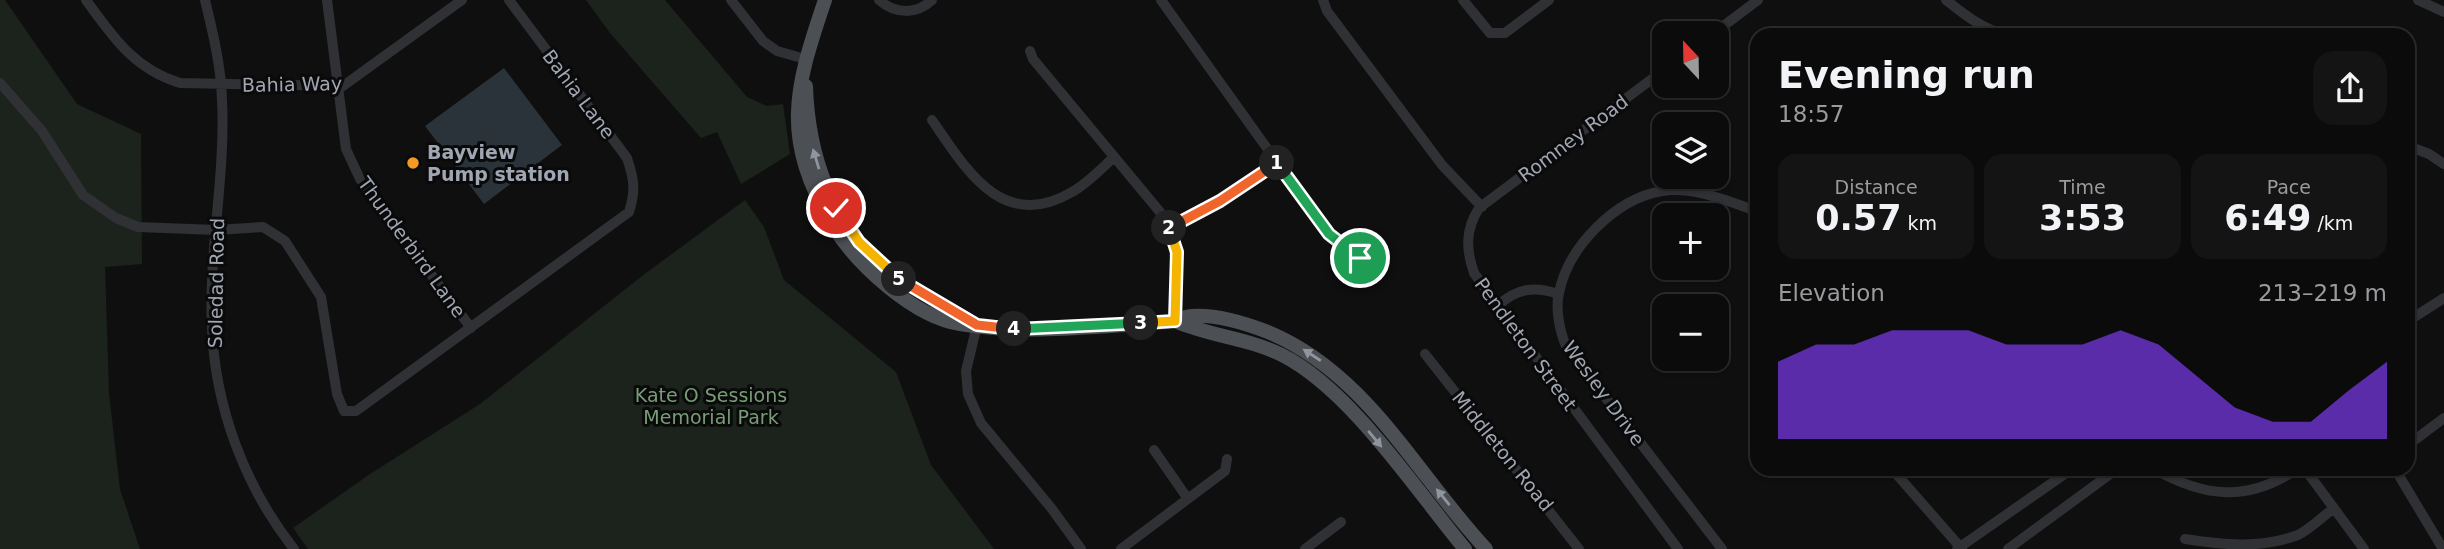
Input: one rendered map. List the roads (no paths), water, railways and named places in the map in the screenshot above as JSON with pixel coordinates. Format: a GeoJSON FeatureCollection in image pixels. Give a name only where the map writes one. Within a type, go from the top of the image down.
{"type":"FeatureCollection","features":[{"type":"Feature","properties":{"kind":"main road"},"geometry":{"type":"LineString","coordinates":[[825,0],[805,59],[797,100],[801,157],[826,213],[845,242],[887,286],[948,321],[977,325],[1030,330],[1175,321],[1189,316],[1209,316],[1240,323],[1289,341],[1326,364],[1364,400],[1486,549]]}},
{"type":"Feature","properties":{"kind":"main road"},"geometry":{"type":"LineString","coordinates":[[805,59],[808,127],[814,153],[822,178],[846,223],[859,242],[883,267],[923,295],[977,325]]}},
{"type":"Feature","properties":{"kind":"main road"},"geometry":{"type":"LineString","coordinates":[[1175,321],[1282,355],[1317,377],[1352,411],[1465,549]]}},
{"type":"Feature","properties":{"kind":"street","name":"Bahia Way"},"geometry":{"type":"LineString","coordinates":[[86,0],[120,47],[157,76],[180,83],[337,86],[352,82],[462,0]]}},
{"type":"Feature","properties":{"kind":"street","name":"Soledad Road"},"geometry":{"type":"LineString","coordinates":[[205,0],[221,85],[212,328],[223,403],[246,471],[263,503],[294,549]]}},
{"type":"Feature","properties":{"kind":"street","name":"Thunderbird Lane"},"geometry":{"type":"LineString","coordinates":[[327,0],[346,149],[360,179],[471,328]]}},
{"type":"Feature","properties":{"kind":"street","name":"Bahia Lane"},"geometry":{"type":"LineString","coordinates":[[471,328],[621,219],[629,212],[635,193],[635,180],[627,158],[509,0]]}},
{"type":"Feature","properties":{"kind":"street"},"geometry":{"type":"LineString","coordinates":[[731,0],[764,41],[777,51],[805,59]]}},
{"type":"Feature","properties":{"kind":"street"},"geometry":{"type":"LineString","coordinates":[[879,0],[898,11],[911,11],[932,0]]}},
{"type":"Feature","properties":{"kind":"street"},"geometry":{"type":"LineString","coordinates":[[1161,0],[1329,234],[1360,258],[1375,261]]}},
{"type":"Feature","properties":{"kind":"street"},"geometry":{"type":"LineString","coordinates":[[1323,0],[1327,11],[1442,165],[1482,207]]}},
{"type":"Feature","properties":{"kind":"street"},"geometry":{"type":"LineString","coordinates":[[1463,0],[1490,33],[1505,33],[1549,0]]}},
{"type":"Feature","properties":{"kind":"street"},"geometry":{"type":"LineString","coordinates":[[1729,22],[1758,0]]}},
{"type":"Feature","properties":{"kind":"street"},"geometry":{"type":"LineString","coordinates":[[1946,0],[1983,28]]}},
{"type":"Feature","properties":{"kind":"street"},"geometry":{"type":"LineString","coordinates":[[2418,0],[2444,12]]}},
{"type":"Feature","properties":{"kind":"street"},"geometry":{"type":"LineString","coordinates":[[1030,51],[1032,59],[1160,212],[1168,226],[1177,252],[1175,321]]}},
{"type":"Feature","properties":{"kind":"street","name":"Romney Road"},"geometry":{"type":"LineString","coordinates":[[1482,207],[1652,79]]}},
{"type":"Feature","properties":{"kind":"street"},"geometry":{"type":"LineString","coordinates":[[0,83],[42,131],[78,189],[103,211],[138,227],[216,230],[262,227],[285,241],[321,297],[337,394],[344,411],[356,411],[471,328]]}},
{"type":"Feature","properties":{"kind":"street"},"geometry":{"type":"LineString","coordinates":[[933,120],[968,173],[980,186],[1005,201],[1029,204],[1051,202],[1073,192],[1114,157]]}},
{"type":"Feature","properties":{"kind":"street"},"geometry":{"type":"LineString","coordinates":[[2415,149],[2444,164]]}},
{"type":"Feature","properties":{"kind":"street"},"geometry":{"type":"LineString","coordinates":[[1168,226],[1220,201],[1277,163]]}},
{"type":"Feature","properties":{"kind":"street"},"geometry":{"type":"LineString","coordinates":[[1498,306],[1527,289],[1542,289],[1558,294],[1568,267],[1594,231],[1606,219],[1634,201],[1661,191],[1683,190],[1750,209]]}},
{"type":"Feature","properties":{"kind":"street","name":"Pendleton Street"},"geometry":{"type":"LineString","coordinates":[[1482,207],[1472,219],[1467,240],[1467,255],[1474,273],[1678,549]]}},
{"type":"Feature","properties":{"kind":"street","name":"Wesley Drive"},"geometry":{"type":"LineString","coordinates":[[1558,294],[1566,346],[1722,549]]}},
{"type":"Feature","properties":{"kind":"street"},"geometry":{"type":"LineString","coordinates":[[2415,317],[2444,298]]}},
{"type":"Feature","properties":{"kind":"street"},"geometry":{"type":"LineString","coordinates":[[977,325],[966,371],[968,394],[981,423],[1052,509],[1081,549]]}},
{"type":"Feature","properties":{"kind":"street","name":"Middleton Road"},"geometry":{"type":"LineString","coordinates":[[1425,354],[1579,549]]}},
{"type":"Feature","properties":{"kind":"street"},"geometry":{"type":"LineString","coordinates":[[2415,440],[2444,418]]}},
{"type":"Feature","properties":{"kind":"street"},"geometry":{"type":"LineString","coordinates":[[1154,450],[1188,499]]}},
{"type":"Feature","properties":{"kind":"street"},"geometry":{"type":"LineString","coordinates":[[1121,549],[1225,471],[1227,459]]}},
{"type":"Feature","properties":{"kind":"street"},"geometry":{"type":"LineString","coordinates":[[1898,476],[1960,548],[2062,476]]}},
{"type":"Feature","properties":{"kind":"street"},"geometry":{"type":"LineString","coordinates":[[2008,549],[2107,476]]}},
{"type":"Feature","properties":{"kind":"street"},"geometry":{"type":"LineString","coordinates":[[2166,476],[2209,490],[2232,493],[2264,488],[2285,476]]}},
{"type":"Feature","properties":{"kind":"street"},"geometry":{"type":"LineString","coordinates":[[2310,476],[2364,549]]}},
{"type":"Feature","properties":{"kind":"street"},"geometry":{"type":"LineString","coordinates":[[2399,476],[2442,546]]}},
{"type":"Feature","properties":{"kind":"street"},"geometry":{"type":"LineString","coordinates":[[2185,539],[2237,547],[2269,545],[2300,534],[2333,509]]}},
{"type":"Feature","properties":{"kind":"street"},"geometry":{"type":"LineString","coordinates":[[1305,549],[1341,522]]}},
{"type":"Feature","properties":{"kind":"place","name":"Bayview Pump station"},"geometry":{"type":"Point","coordinates":[413,163]}},
{"type":"Feature","properties":{"kind":"park label","name":"Kate O Sessions Memorial Park"},"geometry":{"type":"Point","coordinates":[711,406]}}]}
